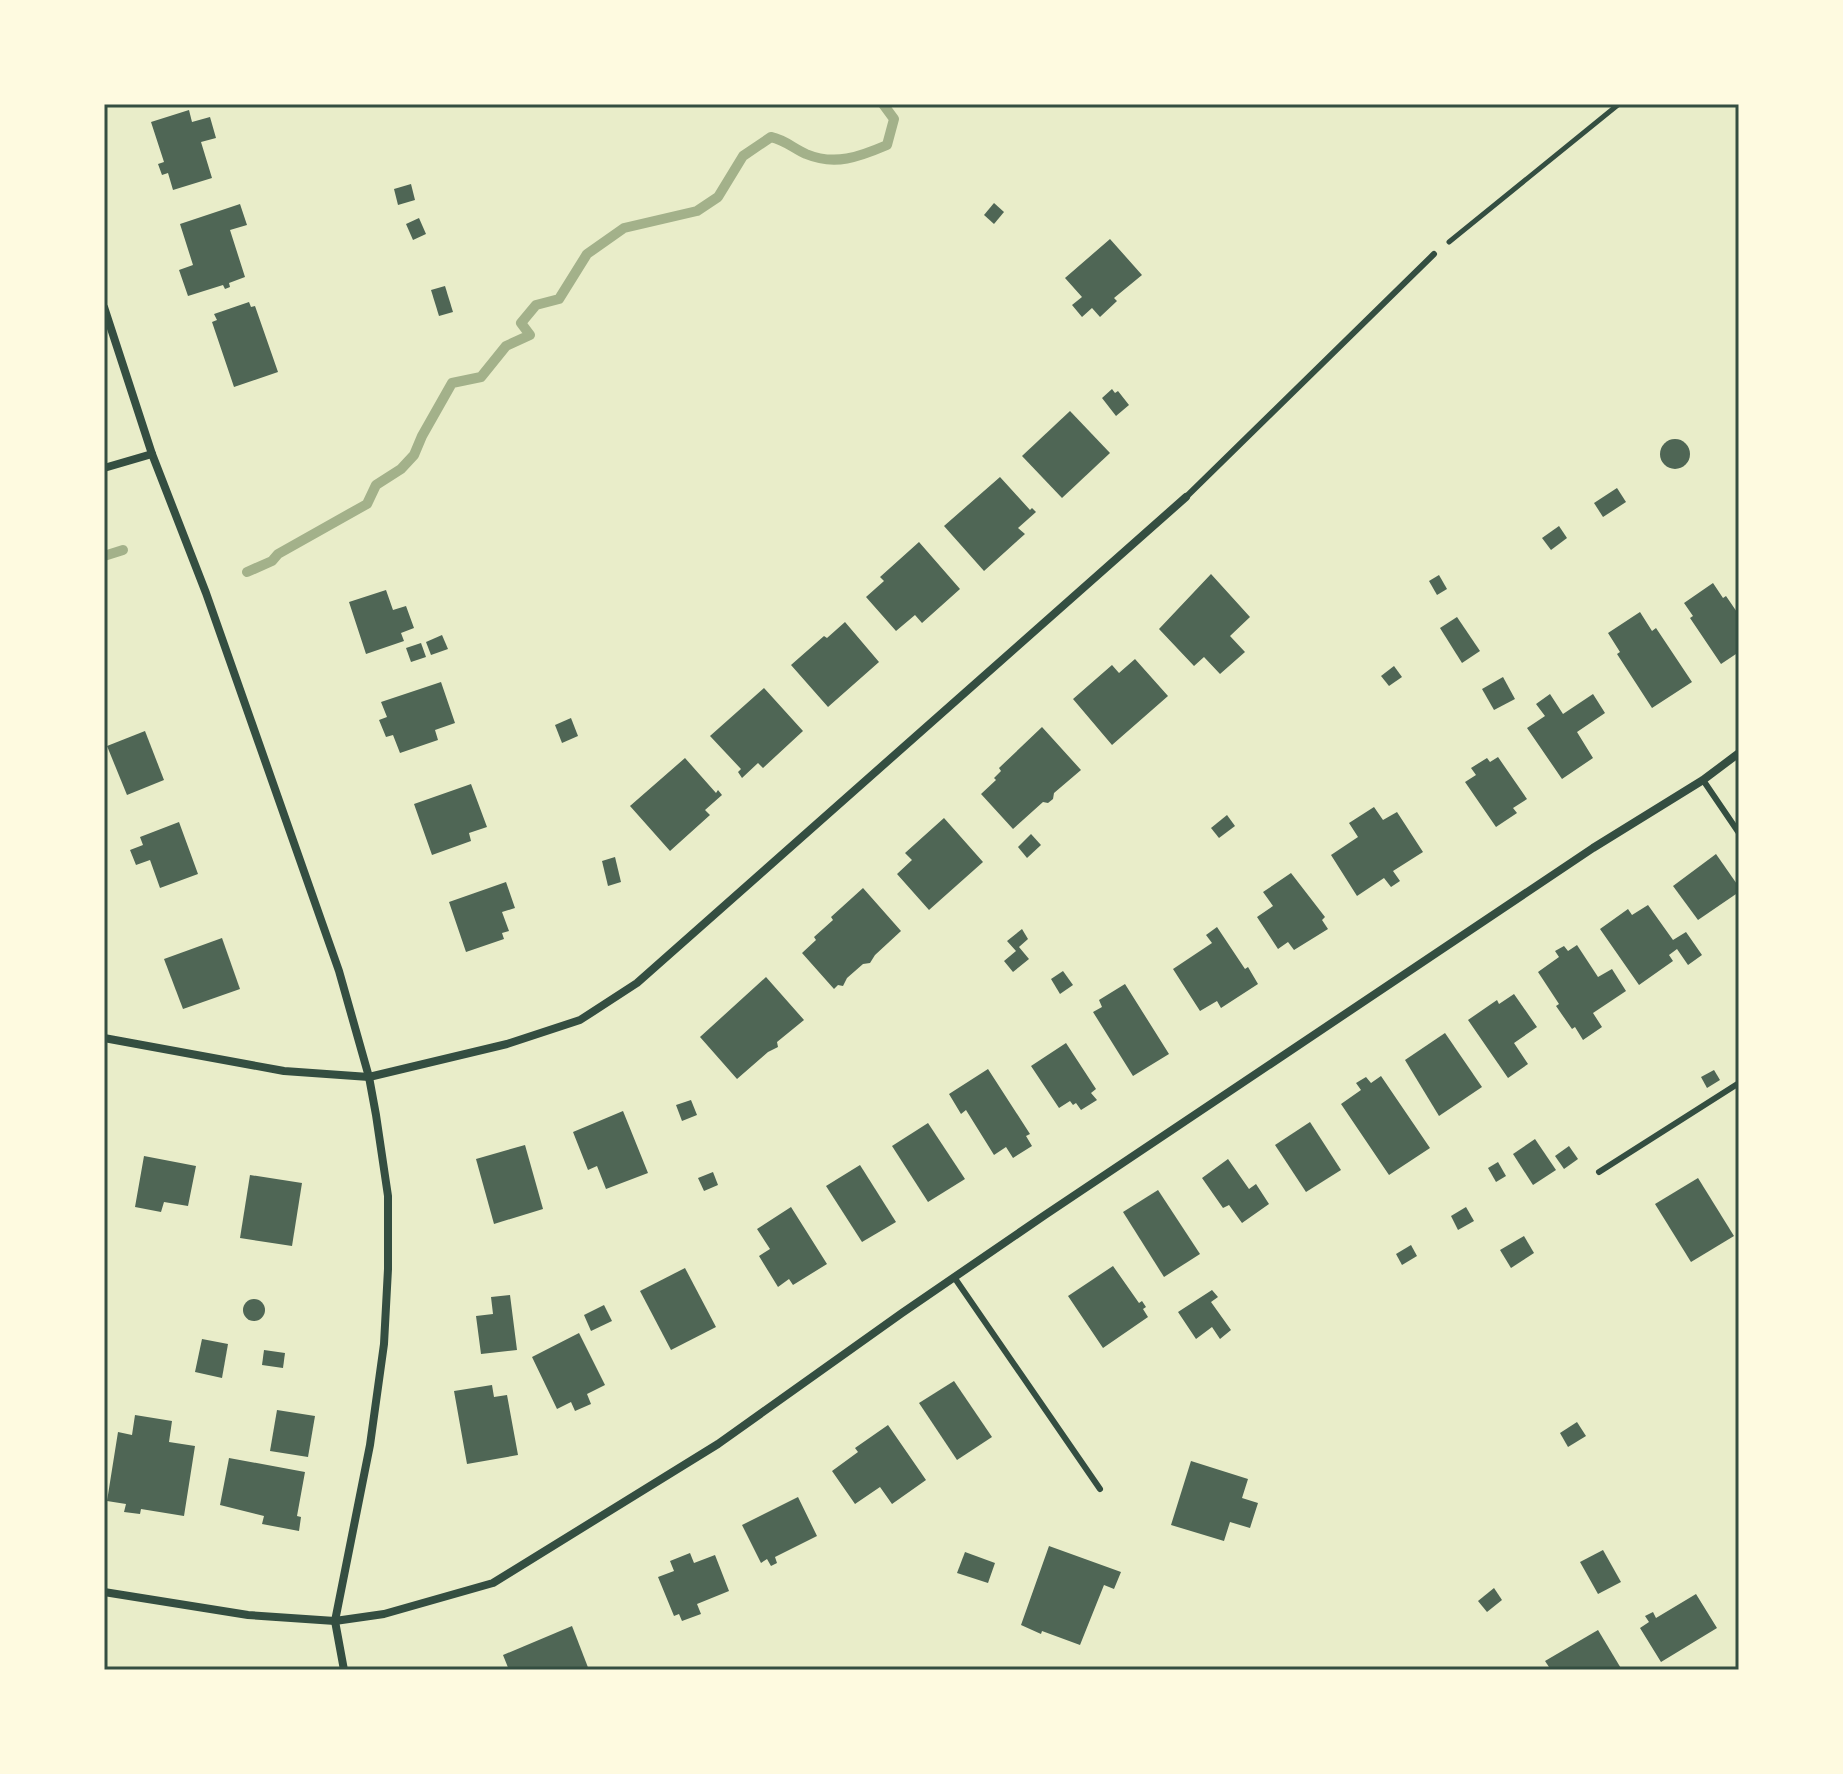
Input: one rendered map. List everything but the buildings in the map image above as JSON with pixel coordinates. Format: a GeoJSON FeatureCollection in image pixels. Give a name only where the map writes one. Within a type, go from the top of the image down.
{"type":"FeatureCollection","features":[{"type":"Feature","properties":{"kind":"street"},"geometry":{"type":"LineString","coordinates":[[104,307],[152,454],[286,816],[339,971],[369,1077],[388,1196],[388,1269],[384,1344],[370,1445],[335,1621],[344,1670]]}},
{"type":"Feature","properties":{"kind":"street"},"geometry":{"type":"LineString","coordinates":[[104,468],[152,454]]}},
{"type":"Feature","properties":{"kind":"street"},"geometry":{"type":"LineString","coordinates":[[104,1038],[284,1071],[369,1077],[507,1044],[580,1020],[637,983],[1186,497]]}},
{"type":"Feature","properties":{"kind":"street"},"geometry":{"type":"LineString","coordinates":[[104,1592],[248,1615],[335,1621],[384,1614],[493,1583],[718,1444],[954,1277],[1580,857],[1703,780],[1739,753]]}},
{"type":"Feature","properties":{"kind":"lane"},"geometry":{"type":"LineString","coordinates":[[1186,497],[1434,254]]}},
{"type":"Feature","properties":{"kind":"lane"},"geometry":{"type":"LineString","coordinates":[[1703,780],[1739,833]]}},
{"type":"Feature","properties":{"kind":"lane"},"geometry":{"type":"LineString","coordinates":[[1599,1172],[1739,1083]]}},
{"type":"Feature","properties":{"kind":"lane"},"geometry":{"type":"LineString","coordinates":[[954,1277],[1100,1489]]}},
{"type":"Feature","properties":{"kind":"path"},"geometry":{"type":"LineString","coordinates":[[1434,254],[1619,104]]}},
{"type":"Feature","properties":{"kind":"waterway"},"geometry":{"type":"LineString","coordinates":[[247,572],[272,561],[278,554],[367,504],[376,485],[401,469],[414,455],[452,383],[481,377],[506,346],[530,335],[521,323],[536,305],[559,299],[587,254],[624,228],[697,211],[718,197],[743,156],[771,137],[817,158],[837,160],[887,145],[894,119],[883,104]]}},
{"type":"Feature","properties":{"kind":"waterway"},"geometry":{"type":"LineString","coordinates":[[104,556],[123,550]]}}]}
